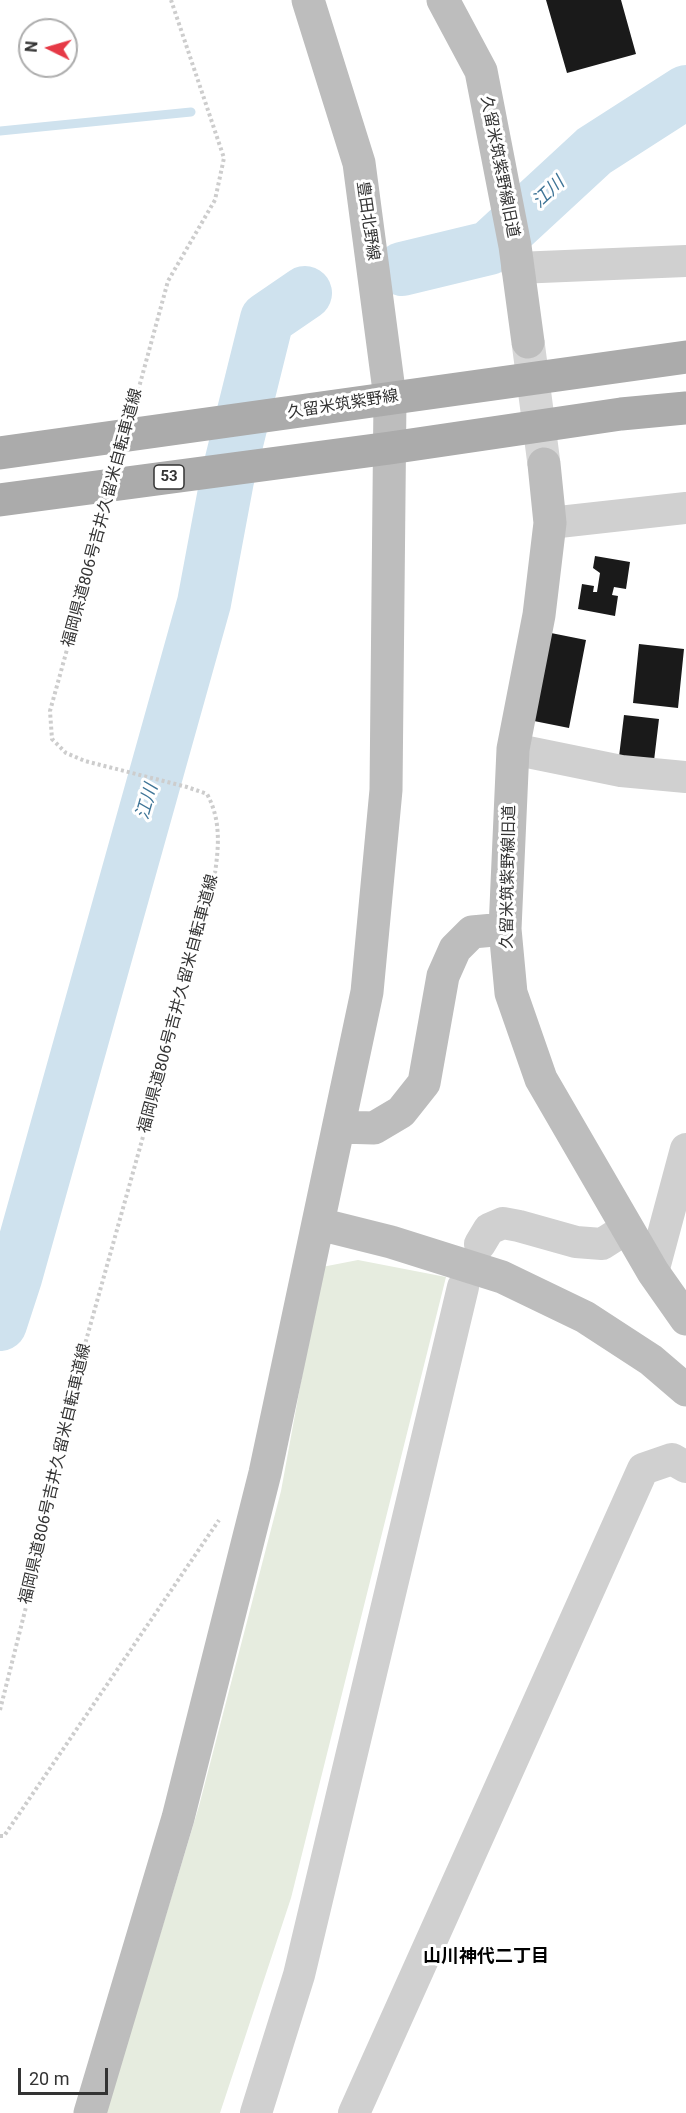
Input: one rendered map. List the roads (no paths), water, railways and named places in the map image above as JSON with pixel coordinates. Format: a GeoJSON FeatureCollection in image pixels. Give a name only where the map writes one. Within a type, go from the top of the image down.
{"type":"FeatureCollection","features":[{"type":"Feature","properties":{"kind":"main road","name":"久留米筑紫野線"},"geometry":{"type":"LineString","coordinates":[[0,453],[686,357]]}},
{"type":"Feature","properties":{"kind":"main road","name":"53"},"geometry":{"type":"LineString","coordinates":[[0,500],[390,448],[621,414],[686,408]]}},
{"type":"Feature","properties":{"kind":"street","name":"豊田北野線"},"geometry":{"type":"LineString","coordinates":[[90,2113],[178,1818],[265,1473],[367,992],[386,790],[390,398],[359,163],[308,0]]}},
{"type":"Feature","properties":{"kind":"street","name":"久留米筑紫野線旧道"},"geometry":{"type":"LineString","coordinates":[[443,0],[481,71],[516,257],[528,342]]}},
{"type":"Feature","properties":{"kind":"street"},"geometry":{"type":"LineString","coordinates":[[516,257],[686,261]]}},
{"type":"Feature","properties":{"kind":"street","name":"久留米筑紫野線旧道"},"geometry":{"type":"LineString","coordinates":[[544,464],[550,523],[539,615],[513,749],[504,928],[511,993],[541,1079],[653,1272],[686,1319]]}},
{"type":"Feature","properties":{"kind":"street"},"geometry":{"type":"LineString","coordinates":[[550,523],[686,508]]}},
{"type":"Feature","properties":{"kind":"street"},"geometry":{"type":"LineString","coordinates":[[513,749],[621,771],[686,777]]}},
{"type":"Feature","properties":{"kind":"street"},"geometry":{"type":"LineString","coordinates":[[339,1127],[374,1128],[401,1112],[424,1083],[443,976],[455,949],[472,932],[504,928]]}},
{"type":"Feature","properties":{"kind":"street"},"geometry":{"type":"LineString","coordinates":[[653,1272],[686,1149]]}},
{"type":"Feature","properties":{"kind":"street"},"geometry":{"type":"LineString","coordinates":[[480,1244],[489,1229],[503,1223],[576,1242],[602,1244],[627,1228]]}},
{"type":"Feature","properties":{"kind":"street"},"geometry":{"type":"LineString","coordinates":[[319,1224],[391,1242],[502,1277],[585,1317],[651,1360],[686,1390]]}},
{"type":"Feature","properties":{"kind":"street"},"geometry":{"type":"LineString","coordinates":[[256,2113],[299,1975],[463,1287]]}},
{"type":"Feature","properties":{"kind":"street"},"geometry":{"type":"LineString","coordinates":[[354,2113],[643,1469],[672,1459],[686,1467]]}},
{"type":"Feature","properties":{"kind":"waterway","name":"江川"},"geometry":{"type":"LineString","coordinates":[[402,269],[489,248],[594,151],[686,92]]}},
{"type":"Feature","properties":{"kind":"waterway"},"geometry":{"type":"LineString","coordinates":[[0,131],[191,112]]}},
{"type":"Feature","properties":{"kind":"waterway","name":"江川"},"geometry":{"type":"LineString","coordinates":[[0,1324],[15,1278],[204,603],[227,480],[267,319],[305,293]]}},
{"type":"Feature","properties":{"kind":"tunnel"},"geometry":{"type":"LineString","coordinates":[[528,342],[544,464]]}},
{"type":"Feature","properties":{"kind":"district","name":"山川神代二丁目"},"geometry":{"type":"Point","coordinates":[486,1957]}}]}
